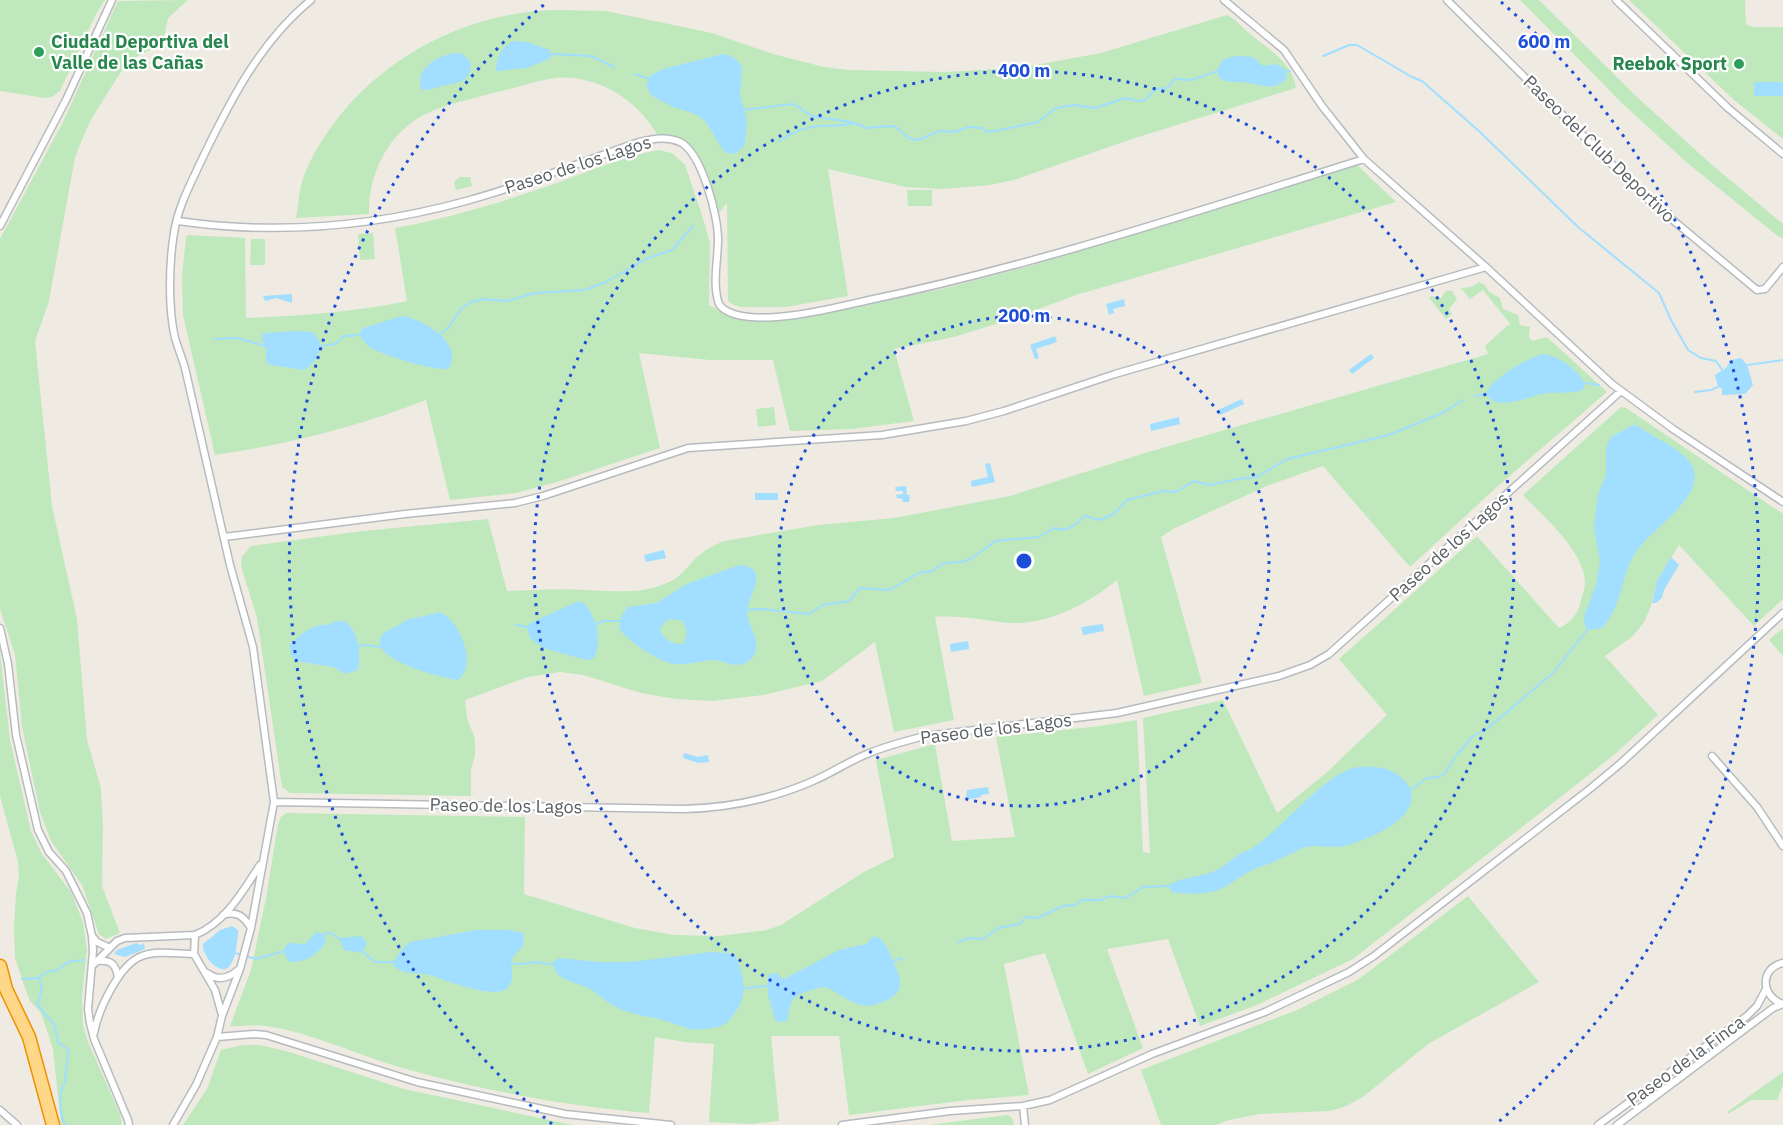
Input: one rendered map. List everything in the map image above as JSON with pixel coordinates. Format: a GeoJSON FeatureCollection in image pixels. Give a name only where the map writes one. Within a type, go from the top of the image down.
{"type":"FeatureCollection","features":[{"type":"Feature","properties":{"kind":"highway"},"geometry":{"type":"LineString","coordinates":[[0,966],[6,989],[29,1037],[53,1125]]}},
{"type":"Feature","properties":{"kind":"street"},"geometry":{"type":"LineString","coordinates":[[0,226],[66,100],[112,0]]}},
{"type":"Feature","properties":{"kind":"street"},"geometry":{"type":"LineString","coordinates":[[173,1125],[196,1085],[217,1037],[222,1016],[240,969],[251,928],[274,802],[253,648],[173,322],[174,231],[189,187],[239,88],[271,41],[311,0]]}},
{"type":"Feature","properties":{"kind":"street"},"geometry":{"type":"LineString","coordinates":[[1224,0],[1284,50],[1322,106],[1364,159],[1486,267],[1621,392],[1783,502]]}},
{"type":"Feature","properties":{"kind":"street","name":"Paseo del Club Deportivo"},"geometry":{"type":"LineString","coordinates":[[1446,0],[1645,197],[1757,290],[1765,289],[1783,267]]}},
{"type":"Feature","properties":{"kind":"street"},"geometry":{"type":"LineString","coordinates":[[1616,0],[1728,108],[1783,154]]}},
{"type":"Feature","properties":{"kind":"street","name":"Paseo de los Lagos"},"geometry":{"type":"LineString","coordinates":[[178,221],[231,227],[280,229],[374,220],[466,201],[528,182],[639,142],[658,138],[670,139],[683,144],[694,156],[711,200],[718,236],[717,292],[719,304],[734,314],[773,316],[822,310],[927,288],[1078,248],[1364,159]]}},
{"type":"Feature","properties":{"kind":"street"},"geometry":{"type":"LineString","coordinates":[[224,537],[515,502],[543,496],[688,448],[882,435],[966,421],[1004,411],[1115,374],[1486,267]]}},
{"type":"Feature","properties":{"kind":"street","name":"Paseo de los Lagos"},"geometry":{"type":"LineString","coordinates":[[274,802],[683,809],[730,805],[789,790],[865,754],[925,736],[1117,713],[1279,676],[1310,665],[1329,654],[1621,392]]}},
{"type":"Feature","properties":{"kind":"street"},"geometry":{"type":"LineString","coordinates":[[842,1125],[950,1111],[1023,1106],[1050,1100],[1068,1094],[1144,1058],[1265,1012],[1361,965],[1599,782],[1783,613]]}},
{"type":"Feature","properties":{"kind":"street"},"geometry":{"type":"LineString","coordinates":[[0,628],[8,664],[16,735],[38,830],[49,852],[66,871],[87,913],[95,963],[89,998],[89,1016],[94,1039],[129,1125]]}},
{"type":"Feature","properties":{"kind":"street"},"geometry":{"type":"LineString","coordinates":[[1712,756],[1757,807],[1783,846]]}},
{"type":"Feature","properties":{"kind":"street"},"geometry":{"type":"LineString","coordinates":[[95,963],[117,942],[132,937],[195,935],[212,926],[242,892],[262,862]]}},
{"type":"Feature","properties":{"kind":"street"},"geometry":{"type":"LineString","coordinates":[[223,915],[237,914],[251,928]]}},
{"type":"Feature","properties":{"kind":"street"},"geometry":{"type":"LineString","coordinates":[[195,935],[194,954],[215,990],[222,1016]]}},
{"type":"Feature","properties":{"kind":"street"},"geometry":{"type":"LineString","coordinates":[[92,936],[97,942],[110,948]]}},
{"type":"Feature","properties":{"kind":"street"},"geometry":{"type":"LineString","coordinates":[[94,1039],[96,1023],[103,1003],[128,965],[142,956],[194,954]]}},
{"type":"Feature","properties":{"kind":"street"},"geometry":{"type":"LineString","coordinates":[[95,963],[109,960],[116,966],[118,979]]}},
{"type":"Feature","properties":{"kind":"street","name":"Paseo de la Finca"},"geometry":{"type":"LineString","coordinates":[[1598,1125],[1747,1016],[1757,1006],[1766,989],[1766,979],[1770,970],[1783,963]]}},
{"type":"Feature","properties":{"kind":"street"},"geometry":{"type":"LineString","coordinates":[[205,970],[216,978],[221,978],[240,969]]}},
{"type":"Feature","properties":{"kind":"street"},"geometry":{"type":"LineString","coordinates":[[1766,989],[1776,1001],[1783,1004]]}},
{"type":"Feature","properties":{"kind":"street"},"geometry":{"type":"LineString","coordinates":[[89,998],[96,1003],[103,1003]]}},
{"type":"Feature","properties":{"kind":"street","name":"Paseo de la Finca"},"geometry":{"type":"LineString","coordinates":[[1617,1125],[1773,1008],[1783,1004]]}},
{"type":"Feature","properties":{"kind":"street"},"geometry":{"type":"LineString","coordinates":[[217,1037],[266,1035],[417,1082],[565,1114],[671,1125]]}},
{"type":"Feature","properties":{"kind":"street"},"geometry":{"type":"LineString","coordinates":[[1023,1106],[1024,1125]]}},
{"type":"Feature","properties":{"kind":"street"},"geometry":{"type":"LineString","coordinates":[[0,1110],[17,1125]]}},
{"type":"Feature","properties":{"kind":"green space","name":"Ciudad Deportiva del Valle de las Cañas"},"geometry":{"type":"Polygon","coordinates":[[[0,0],[105,0],[96,14],[60,91],[52,97],[0,91],[0,0]]]}},
{"type":"Feature","properties":{"kind":"green space"},"geometry":{"type":"Polygon","coordinates":[[[188,0],[168,18],[163,43],[127,62],[90,121],[75,157],[49,301],[35,341],[52,506],[77,619],[87,740],[101,788],[102,886],[120,933],[106,939],[99,934],[82,885],[51,841],[40,812],[22,727],[15,655],[0,609],[0,239],[62,124],[118,1],[188,0]]]}},
{"type":"Feature","properties":{"kind":"green space"},"geometry":{"type":"Polygon","coordinates":[[[1520,0],[1539,0],[1637,97],[1711,164],[1783,224],[1783,238],[1685,161],[1623,104],[1520,0]]]}},
{"type":"Feature","properties":{"kind":"green space","name":"Reebok Sport"},"geometry":{"type":"Polygon","coordinates":[[[1629,0],[1745,0],[1746,24],[1753,27],[1783,27],[1783,139],[1734,100],[1629,0]]]}},
{"type":"Feature","properties":{"kind":"green space"},"geometry":{"type":"Polygon","coordinates":[[[556,10],[606,11],[712,33],[773,54],[824,67],[848,70],[944,72],[1018,68],[1101,53],[1227,15],[1285,64],[1294,79],[1296,88],[1135,138],[1014,180],[990,185],[942,189],[906,187],[828,169],[848,296],[786,307],[740,307],[728,301],[727,203],[718,214],[706,174],[693,151],[672,137],[657,134],[641,113],[622,96],[599,84],[573,78],[539,81],[432,111],[405,128],[385,153],[373,182],[369,214],[296,218],[303,178],[324,138],[348,106],[376,79],[407,56],[442,37],[479,23],[517,14],[556,10]]]}},
{"type":"Feature","properties":{"kind":"green space"},"geometry":{"type":"Polygon","coordinates":[[[659,150],[672,153],[685,165],[701,212],[710,243],[709,305],[732,317],[743,319],[826,312],[946,288],[1029,266],[1357,165],[1396,202],[1076,295],[1012,319],[954,337],[894,349],[914,421],[852,429],[790,431],[773,360],[710,360],[639,353],[660,448],[516,493],[450,500],[426,400],[322,434],[215,455],[183,315],[182,276],[188,235],[245,238],[246,318],[327,313],[387,305],[407,301],[395,228],[495,203],[619,160],[659,150]]]}},
{"type":"Feature","properties":{"kind":"green space"},"geometry":{"type":"Polygon","coordinates":[[[460,177],[470,177],[472,186],[456,190],[454,182],[460,177]]]}},
{"type":"Feature","properties":{"kind":"green space"},"geometry":{"type":"Polygon","coordinates":[[[907,190],[932,190],[932,206],[908,206],[907,190]]]}},
{"type":"Feature","properties":{"kind":"green space"},"geometry":{"type":"Polygon","coordinates":[[[373,233],[375,259],[360,260],[358,234],[373,233]]]}},
{"type":"Feature","properties":{"kind":"green space"},"geometry":{"type":"Polygon","coordinates":[[[251,239],[265,239],[265,265],[250,265],[251,239]]]}},
{"type":"Feature","properties":{"kind":"green space"},"geometry":{"type":"Polygon","coordinates":[[[1479,282],[1485,285],[1489,292],[1500,298],[1503,309],[1518,315],[1520,325],[1530,327],[1529,337],[1532,341],[1547,337],[1607,392],[1498,486],[1410,567],[1323,466],[1269,485],[1175,528],[1161,537],[1202,683],[1144,696],[1117,580],[1080,605],[1053,617],[1039,620],[1010,623],[964,617],[935,617],[954,720],[894,732],[875,642],[822,681],[763,695],[712,701],[676,699],[641,693],[583,675],[560,672],[528,677],[465,700],[467,718],[475,739],[475,755],[471,770],[471,796],[290,793],[282,787],[257,618],[241,566],[242,557],[251,546],[363,531],[488,519],[507,591],[649,589],[676,578],[699,555],[724,541],[818,525],[894,518],[1010,496],[1145,453],[1488,354],[1485,346],[1508,325],[1511,325],[1483,290],[1470,299],[1461,288],[1471,287],[1479,282]]]}},
{"type":"Feature","properties":{"kind":"green space"},"geometry":{"type":"Polygon","coordinates":[[[1446,291],[1452,291],[1457,299],[1449,309],[1452,314],[1446,319],[1429,298],[1431,296],[1441,298],[1446,291]]]}},
{"type":"Feature","properties":{"kind":"green space"},"geometry":{"type":"Polygon","coordinates":[[[774,407],[776,425],[758,427],[756,409],[774,407]]]}},
{"type":"Feature","properties":{"kind":"green space"},"geometry":{"type":"Polygon","coordinates":[[[1621,407],[1626,408],[1783,514],[1783,599],[1754,626],[1679,545],[1657,581],[1651,606],[1644,622],[1633,636],[1605,656],[1658,715],[1615,754],[1353,959],[1257,1005],[1200,1026],[1168,939],[1107,949],[1143,1048],[1088,1074],[1045,953],[1004,964],[1029,1095],[849,1115],[839,1036],[771,1036],[779,1121],[750,1124],[709,1122],[714,1044],[655,1037],[649,1113],[557,1102],[496,1091],[406,1069],[284,1029],[261,1025],[230,1026],[251,970],[278,824],[286,813],[525,817],[524,894],[635,928],[674,935],[719,936],[767,930],[781,925],[862,873],[894,857],[876,760],[931,745],[935,745],[952,841],[1015,837],[996,737],[1137,720],[1143,852],[1150,853],[1143,718],[1223,700],[1277,813],[1326,773],[1387,715],[1339,659],[1477,536],[1559,628],[1574,617],[1585,582],[1578,558],[1561,535],[1523,495],[1621,407]]]}},
{"type":"Feature","properties":{"kind":"green space"},"geometry":{"type":"Polygon","coordinates":[[[1783,628],[1783,656],[1769,640],[1783,628]]]}},
{"type":"Feature","properties":{"kind":"green space"},"geometry":{"type":"Polygon","coordinates":[[[0,653],[10,740],[31,831],[42,854],[71,892],[83,922],[87,950],[82,997],[83,1025],[88,1042],[120,1114],[122,1125],[61,1125],[53,1049],[41,1013],[30,1001],[15,958],[14,927],[19,876],[18,862],[0,796],[0,653]]]}},
{"type":"Feature","properties":{"kind":"green space"},"geometry":{"type":"Polygon","coordinates":[[[1468,896],[1539,982],[1428,1044],[1363,1097],[1344,1107],[1330,1111],[1260,1114],[1216,1125],[1161,1125],[1141,1070],[1297,1010],[1359,979],[1468,896]]]}},
{"type":"Feature","properties":{"kind":"green space"},"geometry":{"type":"Polygon","coordinates":[[[243,1045],[260,1045],[286,1051],[404,1089],[573,1125],[183,1125],[207,1089],[221,1050],[243,1045]]]}},
{"type":"Feature","properties":{"kind":"green space"},"geometry":{"type":"Polygon","coordinates":[[[1783,1072],[1783,1085],[1777,1100],[1751,1100],[1728,1114],[1727,1112],[1783,1072]]]}},
{"type":"Feature","properties":{"kind":"green space"},"geometry":{"type":"Polygon","coordinates":[[[1008,1115],[1012,1118],[1014,1125],[928,1125],[1008,1115]]]}},
{"type":"Feature","properties":{"kind":"water"},"geometry":{"type":"Polygon","coordinates":[[[513,41],[527,42],[550,50],[551,58],[527,68],[496,71],[500,54],[513,41]]]}},
{"type":"Feature","properties":{"kind":"water"},"geometry":{"type":"Polygon","coordinates":[[[456,53],[462,54],[470,61],[471,68],[467,77],[459,82],[422,90],[421,76],[429,64],[456,53]]]}},
{"type":"Feature","properties":{"kind":"water"},"geometry":{"type":"Polygon","coordinates":[[[723,54],[731,56],[742,67],[740,95],[747,120],[745,145],[737,152],[730,154],[720,145],[706,122],[700,117],[656,98],[651,95],[646,85],[651,75],[663,69],[723,54]]]}},
{"type":"Feature","properties":{"kind":"water"},"geometry":{"type":"Polygon","coordinates":[[[1240,56],[1253,57],[1263,66],[1276,64],[1285,69],[1286,79],[1270,87],[1246,82],[1228,82],[1218,76],[1219,66],[1223,60],[1240,56]]]}},
{"type":"Feature","properties":{"kind":"water"},"geometry":{"type":"Polygon","coordinates":[[[1754,82],[1783,82],[1783,96],[1754,96],[1754,82]]]}},
{"type":"Feature","properties":{"kind":"water"},"geometry":{"type":"Polygon","coordinates":[[[292,294],[292,303],[276,298],[265,301],[263,296],[292,294]]]}},
{"type":"Feature","properties":{"kind":"water"},"geometry":{"type":"Polygon","coordinates":[[[1124,299],[1125,306],[1113,309],[1114,313],[1109,315],[1106,304],[1124,299]]]}},
{"type":"Feature","properties":{"kind":"water"},"geometry":{"type":"Polygon","coordinates":[[[402,316],[420,322],[439,333],[451,349],[452,358],[449,368],[424,366],[381,353],[367,345],[359,333],[363,328],[402,316]]]}},
{"type":"Feature","properties":{"kind":"water"},"geometry":{"type":"Polygon","coordinates":[[[312,332],[319,342],[317,357],[309,366],[304,370],[271,365],[266,362],[263,333],[312,332]]]}},
{"type":"Feature","properties":{"kind":"water"},"geometry":{"type":"Polygon","coordinates":[[[1055,336],[1057,342],[1036,349],[1039,358],[1035,359],[1030,345],[1055,336]]]}},
{"type":"Feature","properties":{"kind":"water"},"geometry":{"type":"Polygon","coordinates":[[[1371,354],[1374,358],[1352,374],[1349,370],[1371,354]]]}},
{"type":"Feature","properties":{"kind":"water"},"geometry":{"type":"Polygon","coordinates":[[[1544,354],[1573,368],[1585,383],[1583,390],[1542,394],[1507,403],[1492,400],[1486,394],[1495,382],[1511,370],[1529,359],[1544,354]]]}},
{"type":"Feature","properties":{"kind":"water"},"geometry":{"type":"Polygon","coordinates":[[[1741,358],[1747,365],[1753,385],[1745,394],[1722,395],[1722,388],[1718,387],[1715,375],[1726,368],[1731,360],[1741,358]]]}},
{"type":"Feature","properties":{"kind":"water"},"geometry":{"type":"Polygon","coordinates":[[[1242,399],[1244,404],[1220,415],[1218,410],[1242,399]]]}},
{"type":"Feature","properties":{"kind":"water"},"geometry":{"type":"Polygon","coordinates":[[[1179,417],[1180,424],[1151,431],[1150,424],[1179,417]]]}},
{"type":"Feature","properties":{"kind":"water"},"geometry":{"type":"Polygon","coordinates":[[[1633,425],[1679,451],[1693,469],[1694,481],[1680,507],[1635,553],[1609,620],[1602,628],[1587,630],[1584,622],[1585,614],[1596,585],[1600,561],[1594,527],[1598,495],[1606,475],[1606,448],[1611,437],[1633,425]]]}},
{"type":"Feature","properties":{"kind":"water"},"geometry":{"type":"Polygon","coordinates":[[[990,463],[995,482],[972,487],[971,481],[988,477],[985,464],[990,463]]]}},
{"type":"Feature","properties":{"kind":"water"},"geometry":{"type":"Polygon","coordinates":[[[906,486],[907,495],[910,495],[909,502],[902,502],[903,499],[897,498],[896,495],[903,494],[903,491],[896,491],[895,487],[906,486]]]}},
{"type":"Feature","properties":{"kind":"water"},"geometry":{"type":"Polygon","coordinates":[[[755,493],[778,493],[778,500],[755,500],[755,493]]]}},
{"type":"Feature","properties":{"kind":"water"},"geometry":{"type":"Polygon","coordinates":[[[664,550],[666,558],[646,562],[644,555],[664,550]]]}},
{"type":"Feature","properties":{"kind":"water"},"geometry":{"type":"Polygon","coordinates":[[[1671,557],[1679,565],[1664,590],[1662,598],[1652,603],[1657,581],[1671,557]]]}},
{"type":"Feature","properties":{"kind":"water"},"geometry":{"type":"Polygon","coordinates":[[[739,565],[755,571],[756,584],[747,612],[756,648],[755,654],[746,663],[736,665],[712,660],[685,664],[670,663],[644,650],[619,628],[621,616],[628,607],[656,603],[687,584],[739,565]],[[671,619],[666,621],[660,629],[663,636],[672,642],[684,644],[687,632],[683,621],[671,619]]]}},
{"type":"Feature","properties":{"kind":"water"},"geometry":{"type":"Polygon","coordinates":[[[579,601],[585,605],[594,618],[598,644],[594,658],[583,659],[546,649],[531,640],[527,628],[530,623],[579,601]]]}},
{"type":"Feature","properties":{"kind":"water"},"geometry":{"type":"Polygon","coordinates":[[[439,612],[447,616],[460,633],[467,655],[463,674],[457,680],[422,671],[393,659],[384,651],[380,643],[385,632],[407,620],[439,612]]]}},
{"type":"Feature","properties":{"kind":"water"},"geometry":{"type":"Polygon","coordinates":[[[336,621],[348,624],[356,636],[359,650],[358,670],[345,674],[333,667],[301,662],[292,657],[289,646],[298,637],[313,627],[336,621]]]}},
{"type":"Feature","properties":{"kind":"water"},"geometry":{"type":"Polygon","coordinates":[[[1103,624],[1104,631],[1083,635],[1081,627],[1103,624]]]}},
{"type":"Feature","properties":{"kind":"water"},"geometry":{"type":"Polygon","coordinates":[[[968,641],[969,649],[951,652],[950,644],[968,641]]]}},
{"type":"Feature","properties":{"kind":"water"},"geometry":{"type":"Polygon","coordinates":[[[684,753],[698,757],[708,755],[709,762],[698,763],[683,758],[684,753]]]}},
{"type":"Feature","properties":{"kind":"water"},"geometry":{"type":"Polygon","coordinates":[[[1357,767],[1389,770],[1404,780],[1411,792],[1411,803],[1405,814],[1395,823],[1368,838],[1344,846],[1303,848],[1255,869],[1213,892],[1183,893],[1172,892],[1170,889],[1170,884],[1215,871],[1251,849],[1330,780],[1357,767]]]}},
{"type":"Feature","properties":{"kind":"water"},"geometry":{"type":"Polygon","coordinates":[[[988,787],[989,794],[966,800],[967,790],[988,787]]]}},
{"type":"Feature","properties":{"kind":"water"},"geometry":{"type":"Polygon","coordinates":[[[232,926],[238,930],[234,956],[228,967],[219,968],[209,960],[203,944],[220,930],[232,926]]]}},
{"type":"Feature","properties":{"kind":"water"},"geometry":{"type":"Polygon","coordinates":[[[476,930],[509,930],[524,933],[523,946],[512,958],[511,982],[506,989],[500,992],[481,991],[428,975],[402,971],[393,965],[403,948],[410,942],[476,930]]]}},
{"type":"Feature","properties":{"kind":"water"},"geometry":{"type":"Polygon","coordinates":[[[316,932],[324,934],[326,942],[322,947],[306,959],[289,962],[283,951],[288,943],[305,944],[316,932]]]}},
{"type":"Feature","properties":{"kind":"water"},"geometry":{"type":"Polygon","coordinates":[[[361,936],[367,943],[360,952],[344,950],[339,938],[361,936]]]}},
{"type":"Feature","properties":{"kind":"water"},"geometry":{"type":"Polygon","coordinates":[[[874,936],[883,941],[887,947],[899,977],[899,988],[891,998],[875,1005],[864,1006],[827,988],[821,988],[802,993],[794,998],[787,1021],[775,1020],[768,995],[768,975],[777,973],[781,978],[786,978],[839,950],[866,944],[874,936]]]}},
{"type":"Feature","properties":{"kind":"water"},"geometry":{"type":"Polygon","coordinates":[[[136,943],[141,945],[144,943],[145,949],[125,957],[114,954],[117,950],[136,943]]]}},
{"type":"Feature","properties":{"kind":"water"},"geometry":{"type":"Polygon","coordinates":[[[712,952],[735,956],[744,989],[741,1002],[729,1020],[723,1025],[707,1029],[691,1029],[622,1010],[590,989],[564,979],[554,967],[554,961],[559,958],[630,962],[712,952]]]}},
{"type":"Feature","properties":{"kind":"waterway"},"geometry":{"type":"LineString","coordinates":[[1323,56],[1349,45],[1357,45],[1422,81],[1480,132],[1578,227],[1659,293],[1688,350],[1701,358],[1716,361],[1723,371]]}},
{"type":"Feature","properties":{"kind":"waterway"},"geometry":{"type":"LineString","coordinates":[[551,54],[591,56],[614,67]]}},
{"type":"Feature","properties":{"kind":"waterway"},"geometry":{"type":"LineString","coordinates":[[743,110],[792,104],[813,116],[849,122],[865,128],[896,127],[907,137],[915,140],[939,131],[955,132],[968,127],[982,128],[987,132],[1038,122],[1054,109],[1061,107],[1074,105],[1095,108],[1125,98],[1145,100],[1156,89],[1167,88],[1175,79],[1191,80],[1218,71]]}},
{"type":"Feature","properties":{"kind":"waterway"},"geometry":{"type":"LineString","coordinates":[[1286,72],[1290,71]]}},
{"type":"Feature","properties":{"kind":"waterway"},"geometry":{"type":"LineString","coordinates":[[635,74],[650,79]]}},
{"type":"Feature","properties":{"kind":"waterway"},"geometry":{"type":"LineString","coordinates":[[779,141],[808,128],[853,123]]}},
{"type":"Feature","properties":{"kind":"waterway"},"geometry":{"type":"LineString","coordinates":[[439,335],[448,328],[462,308],[471,302],[483,299],[507,301],[535,293],[585,290],[606,282],[648,258],[672,250],[693,226]]}},
{"type":"Feature","properties":{"kind":"waterway"},"geometry":{"type":"LineString","coordinates":[[320,346],[335,344],[344,336],[362,335]]}},
{"type":"Feature","properties":{"kind":"waterway"},"geometry":{"type":"LineString","coordinates":[[214,339],[237,338],[266,346]]}},
{"type":"Feature","properties":{"kind":"waterway"},"geometry":{"type":"LineString","coordinates":[[1747,365],[1783,360]]}},
{"type":"Feature","properties":{"kind":"waterway"},"geometry":{"type":"LineString","coordinates":[[1585,383],[1599,385]]}},
{"type":"Feature","properties":{"kind":"waterway"},"geometry":{"type":"LineString","coordinates":[[1695,392],[1718,387]]}},
{"type":"Feature","properties":{"kind":"waterway"},"geometry":{"type":"LineString","coordinates":[[1475,396],[1486,394]]}},
{"type":"Feature","properties":{"kind":"waterway"},"geometry":{"type":"LineString","coordinates":[[747,610],[762,609],[809,614],[823,605],[849,601],[860,588],[890,590],[919,573],[932,571],[944,563],[971,559],[995,541],[1039,537],[1054,528],[1063,530],[1071,527],[1085,516],[1099,520],[1114,514],[1127,500],[1163,491],[1176,492],[1194,481],[1210,485],[1257,477],[1287,459],[1389,435],[1442,413],[1463,400]]}},
{"type":"Feature","properties":{"kind":"waterway"},"geometry":{"type":"LineString","coordinates":[[593,626],[603,621],[621,621]]}},
{"type":"Feature","properties":{"kind":"waterway"},"geometry":{"type":"LineString","coordinates":[[516,625],[528,627]]}},
{"type":"Feature","properties":{"kind":"waterway"},"geometry":{"type":"LineString","coordinates":[[1410,790],[1427,778],[1439,777],[1446,772],[1472,737],[1488,728],[1553,673],[1587,630]]}},
{"type":"Feature","properties":{"kind":"waterway"},"geometry":{"type":"LineString","coordinates":[[359,646],[382,647]]}},
{"type":"Feature","properties":{"kind":"waterway"},"geometry":{"type":"LineString","coordinates":[[958,942],[969,938],[983,939],[998,928],[1020,924],[1026,917],[1037,918],[1082,900],[1100,900],[1110,896],[1126,898],[1143,887],[1169,886]]}},
{"type":"Feature","properties":{"kind":"waterway"},"geometry":{"type":"LineString","coordinates":[[323,936],[329,932],[340,939]]}},
{"type":"Feature","properties":{"kind":"waterway"},"geometry":{"type":"LineString","coordinates":[[361,950],[375,962],[393,962]]}},
{"type":"Feature","properties":{"kind":"waterway"},"geometry":{"type":"LineString","coordinates":[[246,956],[256,959],[284,951]]}},
{"type":"Feature","properties":{"kind":"waterway"},"geometry":{"type":"LineString","coordinates":[[233,953],[240,954]]}},
{"type":"Feature","properties":{"kind":"waterway"},"geometry":{"type":"LineString","coordinates":[[891,962],[902,958]]}},
{"type":"Feature","properties":{"kind":"waterway"},"geometry":{"type":"LineString","coordinates":[[65,1125],[60,1101],[62,1087],[66,1082],[69,1050],[58,1042],[55,1026],[37,1004],[41,991],[38,978],[47,972],[58,970],[68,962],[83,960]]}},
{"type":"Feature","properties":{"kind":"waterway"},"geometry":{"type":"LineString","coordinates":[[508,962],[555,964]]}},
{"type":"Feature","properties":{"kind":"waterway"},"geometry":{"type":"LineString","coordinates":[[22,979],[37,978]]}},
{"type":"Feature","properties":{"kind":"waterway"},"geometry":{"type":"LineString","coordinates":[[742,989],[771,987]]}},
{"type":"Feature","properties":{"kind":"place","name":"Ciudad Deportiva del Valle de las Cañas"},"geometry":{"type":"Point","coordinates":[39,52]}},
{"type":"Feature","properties":{"kind":"place","name":"Reebok Sport"},"geometry":{"type":"Point","coordinates":[1739,64]}}]}
